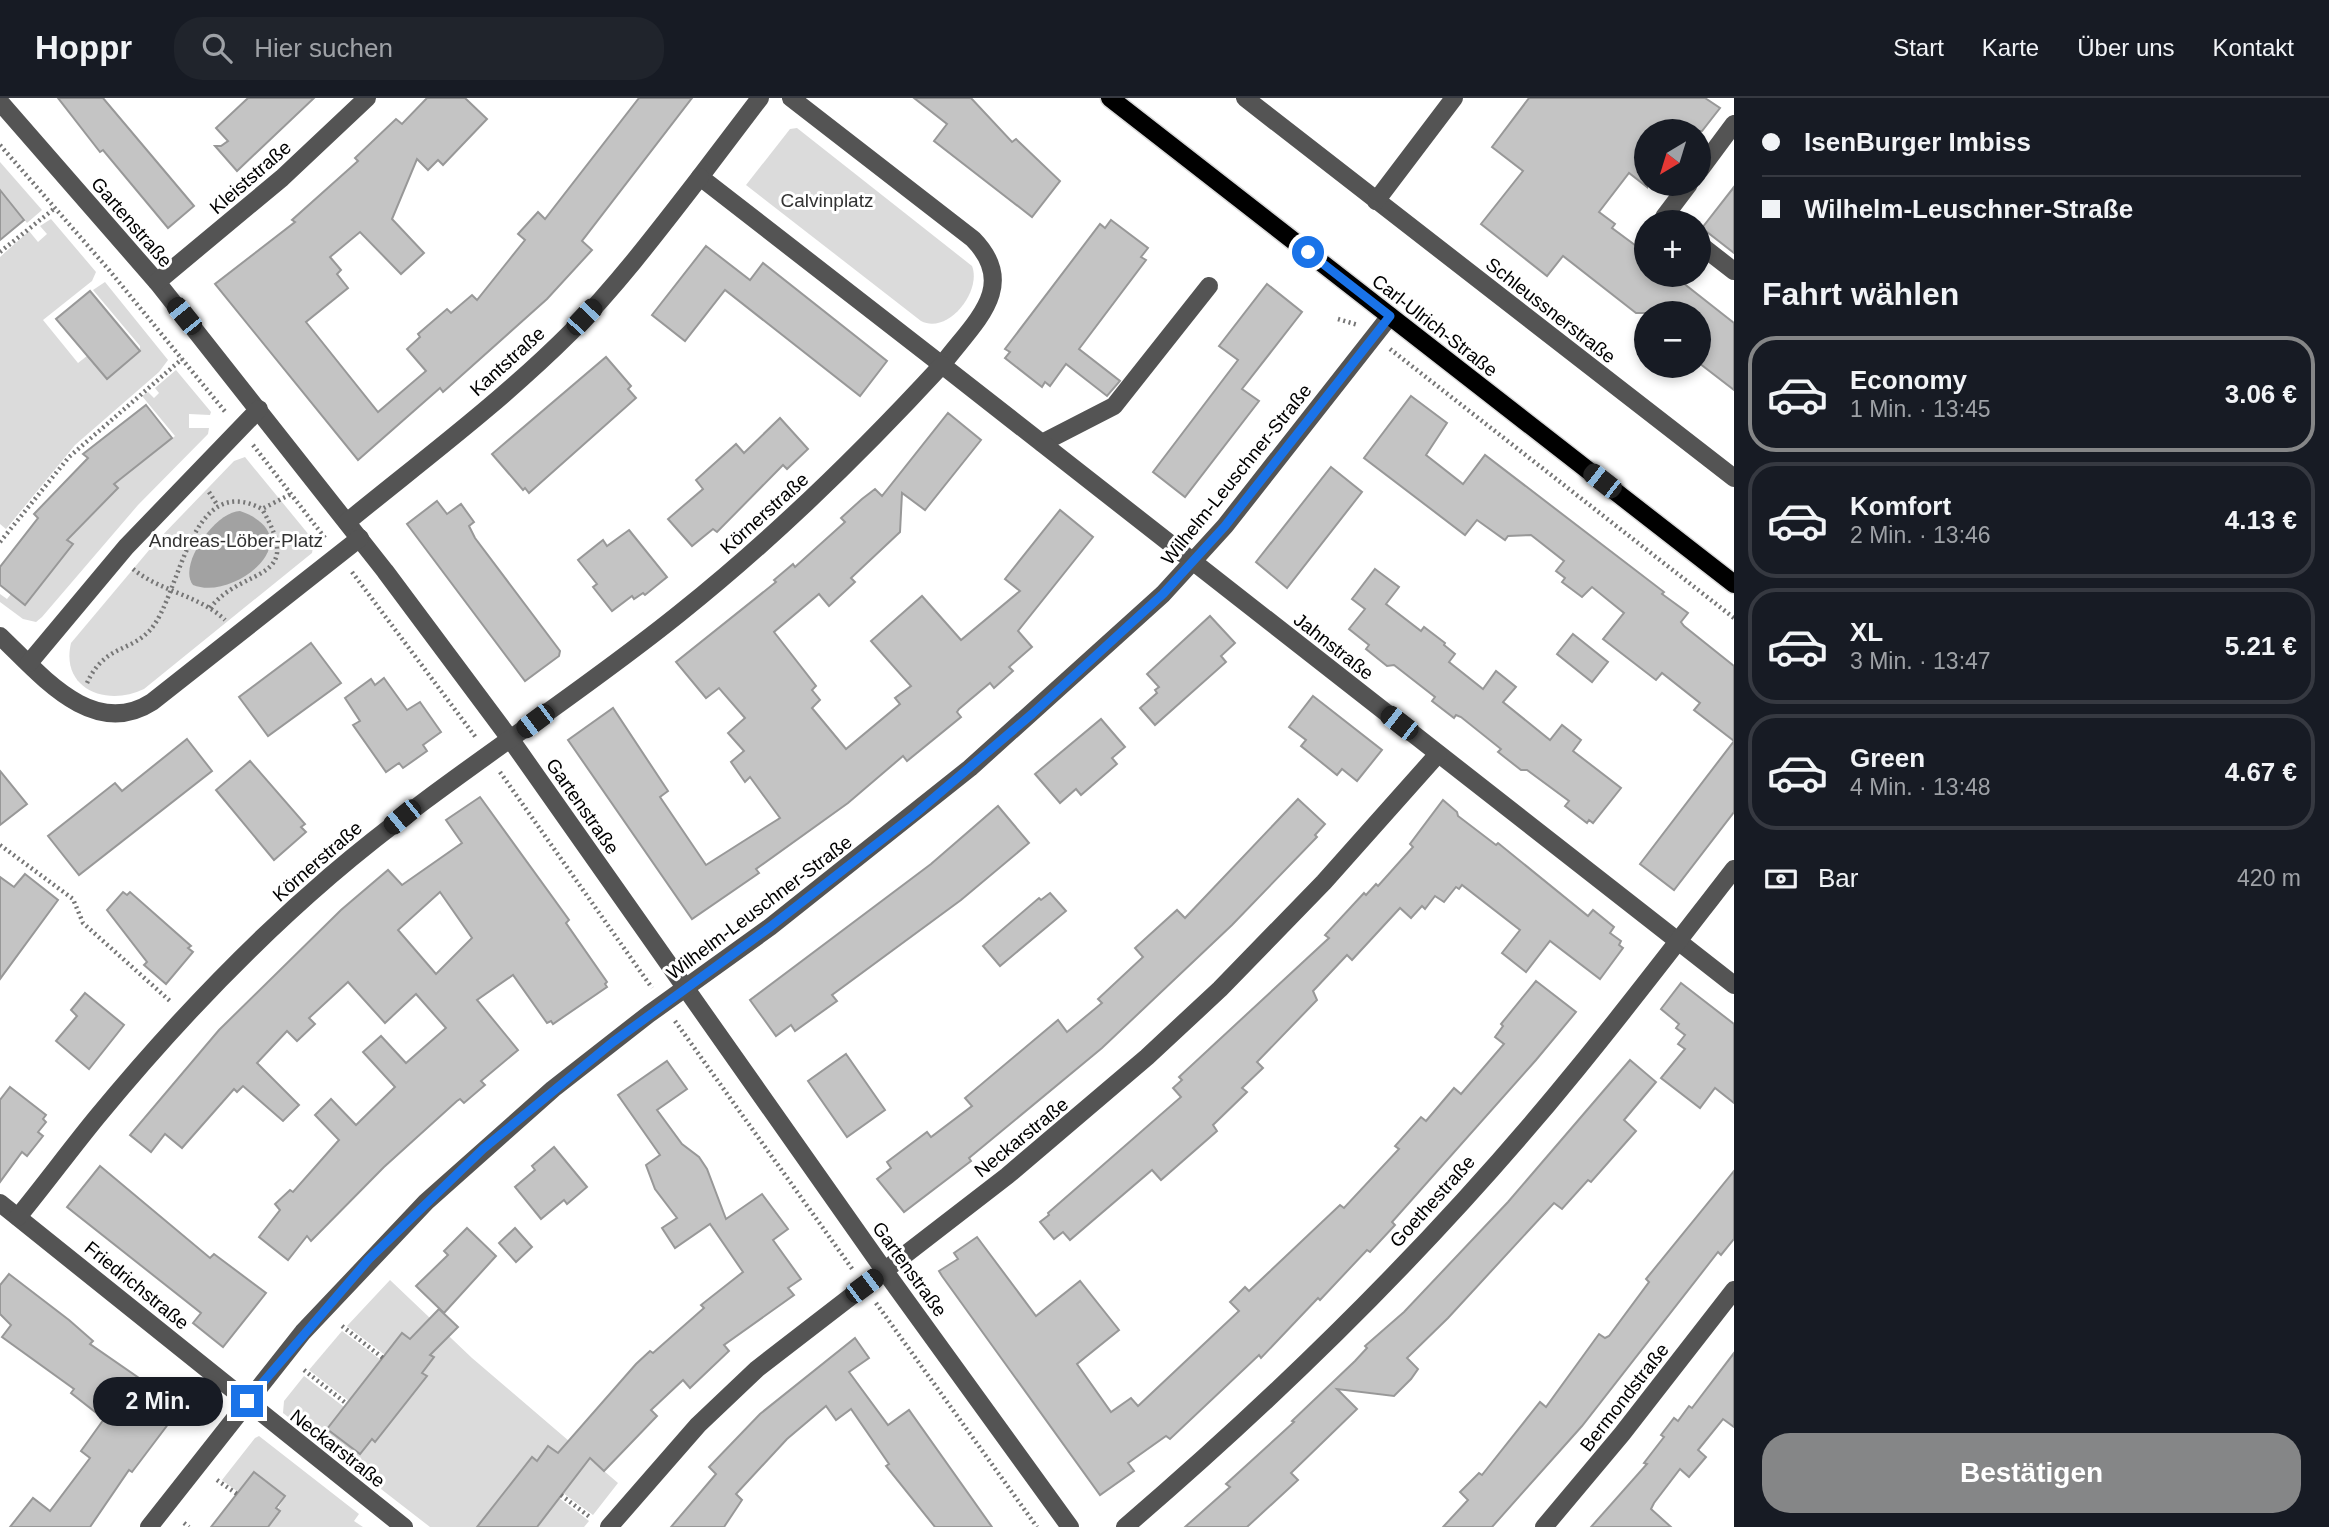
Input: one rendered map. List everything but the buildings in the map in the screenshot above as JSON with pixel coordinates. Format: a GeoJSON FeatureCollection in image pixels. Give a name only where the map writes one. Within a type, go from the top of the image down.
{"type":"FeatureCollection","features":[{"type":"Feature","properties":{"kind":"main road","name":"Carl-Ulrich-Straße"},"geometry":{"type":"LineString","coordinates":[[1110,98],[1734,584]]}},
{"type":"Feature","properties":{"kind":"street","name":"Kleiststraße"},"geometry":{"type":"LineString","coordinates":[[157,282],[282,178],[367,98]]}},
{"type":"Feature","properties":{"kind":"street"},"geometry":{"type":"LineString","coordinates":[[760,98],[700,177],[942,365],[993,292],[994,268],[988,254],[973,239],[791,98]]}},
{"type":"Feature","properties":{"kind":"street","name":"Schleussnerstraße"},"geometry":{"type":"LineString","coordinates":[[1245,98],[1733,476]]}},
{"type":"Feature","properties":{"kind":"street"},"geometry":{"type":"LineString","coordinates":[[1376,201],[1454,98]]}},
{"type":"Feature","properties":{"kind":"street","name":"Gartenstraße"},"geometry":{"type":"LineString","coordinates":[[0,102],[157,282],[360,538],[510,740],[884,1270],[1070,1527]]}},
{"type":"Feature","properties":{"kind":"street"},"geometry":{"type":"LineString","coordinates":[[1712,154],[1734,124]]}},
{"type":"Feature","properties":{"kind":"street","name":"Kantstraße"},"geometry":{"type":"LineString","coordinates":[[347,522],[492,403],[570,333],[623,274],[700,177]]}},
{"type":"Feature","properties":{"kind":"street"},"geometry":{"type":"LineString","coordinates":[[1669,210],[1680,196]]}},
{"type":"Feature","properties":{"kind":"street"},"geometry":{"type":"LineString","coordinates":[[1711,253],[1734,271]]}},
{"type":"Feature","properties":{"kind":"street"},"geometry":{"type":"LineString","coordinates":[[1042,443],[1114,406],[1209,286]]}},
{"type":"Feature","properties":{"kind":"street","name":"Wilhelm-Leuschner-Straße"},"geometry":{"type":"LineString","coordinates":[[149,1527],[247,1401],[346,1284],[426,1202],[553,1089],[812,895],[970,768],[1080,671],[1194,562],[1390,316]]}},
{"type":"Feature","properties":{"kind":"street","name":"Jahnstraße"},"geometry":{"type":"LineString","coordinates":[[942,365],[1734,985]]}},
{"type":"Feature","properties":{"kind":"street","name":"Körnerstraße"},"geometry":{"type":"LineString","coordinates":[[18,1217],[143,1063],[238,961],[303,900],[402,817],[678,615],[751,554],[871,441],[942,365]]}},
{"type":"Feature","properties":{"kind":"street"},"geometry":{"type":"LineString","coordinates":[[29,663],[127,547],[259,409]]}},
{"type":"Feature","properties":{"kind":"street"},"geometry":{"type":"LineString","coordinates":[[0,636],[29,663],[89,710],[114,715],[139,710],[360,538]]}},
{"type":"Feature","properties":{"kind":"street","name":"Neckarstraße"},"geometry":{"type":"LineString","coordinates":[[602,1524],[698,1425],[757,1369],[1059,1134],[1211,998],[1324,882],[1438,754]]}},
{"type":"Feature","properties":{"kind":"street","name":"Goethestraße"},"geometry":{"type":"LineString","coordinates":[[1125,1527],[1247,1416],[1412,1255],[1577,1069],[1734,869]]}},
{"type":"Feature","properties":{"kind":"street","name":"Friedrichstraße"},"geometry":{"type":"LineString","coordinates":[[0,1203],[247,1401]]}},
{"type":"Feature","properties":{"kind":"street","name":"Bermondstraße"},"geometry":{"type":"LineString","coordinates":[[1544,1527],[1622,1434],[1734,1290]]}},
{"type":"Feature","properties":{"kind":"street","name":"Neckarstraße"},"geometry":{"type":"LineString","coordinates":[[247,1401],[404,1527]]}},
{"type":"Feature","properties":{"kind":"path"},"geometry":{"type":"LineString","coordinates":[[0,145],[221,406]]}},
{"type":"Feature","properties":{"kind":"path"},"geometry":{"type":"LineString","coordinates":[[0,252],[55,208]]}},
{"type":"Feature","properties":{"kind":"path"},"geometry":{"type":"LineString","coordinates":[[1338,319],[1358,325]]}},
{"type":"Feature","properties":{"kind":"path"},"geometry":{"type":"LineString","coordinates":[[1389,348],[1734,618]]}},
{"type":"Feature","properties":{"kind":"path"},"geometry":{"type":"LineString","coordinates":[[0,542],[69,457],[182,359]]}},
{"type":"Feature","properties":{"kind":"path"},"geometry":{"type":"LineString","coordinates":[[254,447],[323,535]]}},
{"type":"Feature","properties":{"kind":"path"},"geometry":{"type":"LineString","coordinates":[[205,486],[218,506]]}},
{"type":"Feature","properties":{"kind":"path"},"geometry":{"type":"LineString","coordinates":[[262,509],[291,494]]}},
{"type":"Feature","properties":{"kind":"path"},"geometry":{"type":"LineString","coordinates":[[84,691],[91,674],[104,657],[151,629],[164,609],[196,531],[218,506],[239,500],[262,509],[277,536],[274,562],[263,573],[224,593],[210,608]]}},
{"type":"Feature","properties":{"kind":"path"},"geometry":{"type":"LineString","coordinates":[[130,566],[153,585],[210,608],[230,624]]}},
{"type":"Feature","properties":{"kind":"path"},"geometry":{"type":"LineString","coordinates":[[355,575],[471,731]]}},
{"type":"Feature","properties":{"kind":"path"},"geometry":{"type":"LineString","coordinates":[[504,778],[642,972]]}},
{"type":"Feature","properties":{"kind":"path"},"geometry":{"type":"LineString","coordinates":[[0,845],[74,899],[83,923],[176,1007]]}},
{"type":"Feature","properties":{"kind":"path"},"geometry":{"type":"LineString","coordinates":[[676,1021],[852,1269]]}},
{"type":"Feature","properties":{"kind":"path"},"geometry":{"type":"LineString","coordinates":[[877,1304],[1037,1527]]}},
{"type":"Feature","properties":{"kind":"path"},"geometry":{"type":"LineString","coordinates":[[342,1326],[383,1358]]}},
{"type":"Feature","properties":{"kind":"path"},"geometry":{"type":"LineString","coordinates":[[304,1370],[346,1404]]}},
{"type":"Feature","properties":{"kind":"path"},"geometry":{"type":"LineString","coordinates":[[217,1480],[236,1494]]}},
{"type":"Feature","properties":{"kind":"path"},"geometry":{"type":"LineString","coordinates":[[561,1495],[602,1524]]}},
{"type":"Feature","properties":{"kind":"path"},"geometry":{"type":"LineString","coordinates":[[184,1523],[189,1527]]}},
{"type":"Feature","properties":{"kind":"green space","name":"Calvinplatz"},"geometry":{"type":"Polygon","coordinates":[[[797,128],[972,266],[972,287],[967,298],[952,316],[931,324],[921,321],[746,185],[790,129],[797,128]]]}},
{"type":"Feature","properties":{"kind":"green space"},"geometry":{"type":"Polygon","coordinates":[[[0,162],[42,210],[27,223],[0,190],[0,162]]]}},
{"type":"Feature","properties":{"kind":"green space"},"geometry":{"type":"Polygon","coordinates":[[[51,219],[96,272],[92,281],[43,320],[78,363],[87,356],[107,379],[140,351],[140,346],[93,290],[105,282],[168,360],[159,372],[75,445],[6,529],[0,524],[0,257],[29,231],[38,242],[47,234],[40,226],[51,219]]]}},
{"type":"Feature","properties":{"kind":"green space"},"geometry":{"type":"Polygon","coordinates":[[[176,370],[211,412],[210,415],[189,414],[189,428],[209,428],[208,434],[138,505],[42,617],[36,622],[23,619],[0,602],[0,594],[7,599],[11,594],[26,605],[72,545],[67,540],[118,488],[114,484],[175,436],[142,396],[148,392],[154,398],[159,393],[155,388],[176,370]]]}},
{"type":"Feature","properties":{"kind":"green space","name":"Andreas-Löber-Platz"},"geometry":{"type":"Polygon","coordinates":[[[245,457],[314,541],[312,553],[144,689],[116,696],[102,695],[90,690],[80,683],[73,673],[71,643],[155,543],[234,461],[245,457]]]}},
{"type":"Feature","properties":{"kind":"green space"},"geometry":{"type":"Polygon","coordinates":[[[390,1280],[472,1358],[618,1483],[593,1515],[563,1493],[580,1470],[548,1446],[537,1461],[532,1457],[482,1522],[487,1527],[430,1527],[283,1413],[284,1401],[304,1376],[344,1407],[376,1441],[426,1376],[422,1373],[434,1358],[402,1333],[385,1355],[347,1326],[390,1280]]]}},
{"type":"Feature","properties":{"kind":"green space"},"geometry":{"type":"Polygon","coordinates":[[[342,1331],[381,1360],[349,1401],[309,1370],[342,1331]]]}},
{"type":"Feature","properties":{"kind":"green space"},"geometry":{"type":"Polygon","coordinates":[[[259,1436],[359,1514],[354,1521],[363,1527],[268,1527],[285,1496],[254,1472],[238,1492],[222,1480],[259,1436]]]}},
{"type":"Feature","properties":{"kind":"green space"},"geometry":{"type":"Polygon","coordinates":[[[559,1498],[589,1521],[584,1527],[537,1527],[559,1498]]]}},
{"type":"Feature","properties":{"kind":"shaded area"},"geometry":{"type":"Polygon","coordinates":[[[240,511],[261,522],[270,536],[268,550],[260,564],[245,576],[228,584],[210,588],[193,585],[189,576],[190,565],[202,540],[220,520],[230,513],[240,511]]]}},
{"type":"Feature","properties":{"kind":"route"},"geometry":{"type":"LineString","coordinates":[[247,1401],[303,1332],[369,1259],[483,1149],[613,1042],[770,927],[970,768],[1090,662],[1194,562],[1390,316],[1308,252]]}}]}
